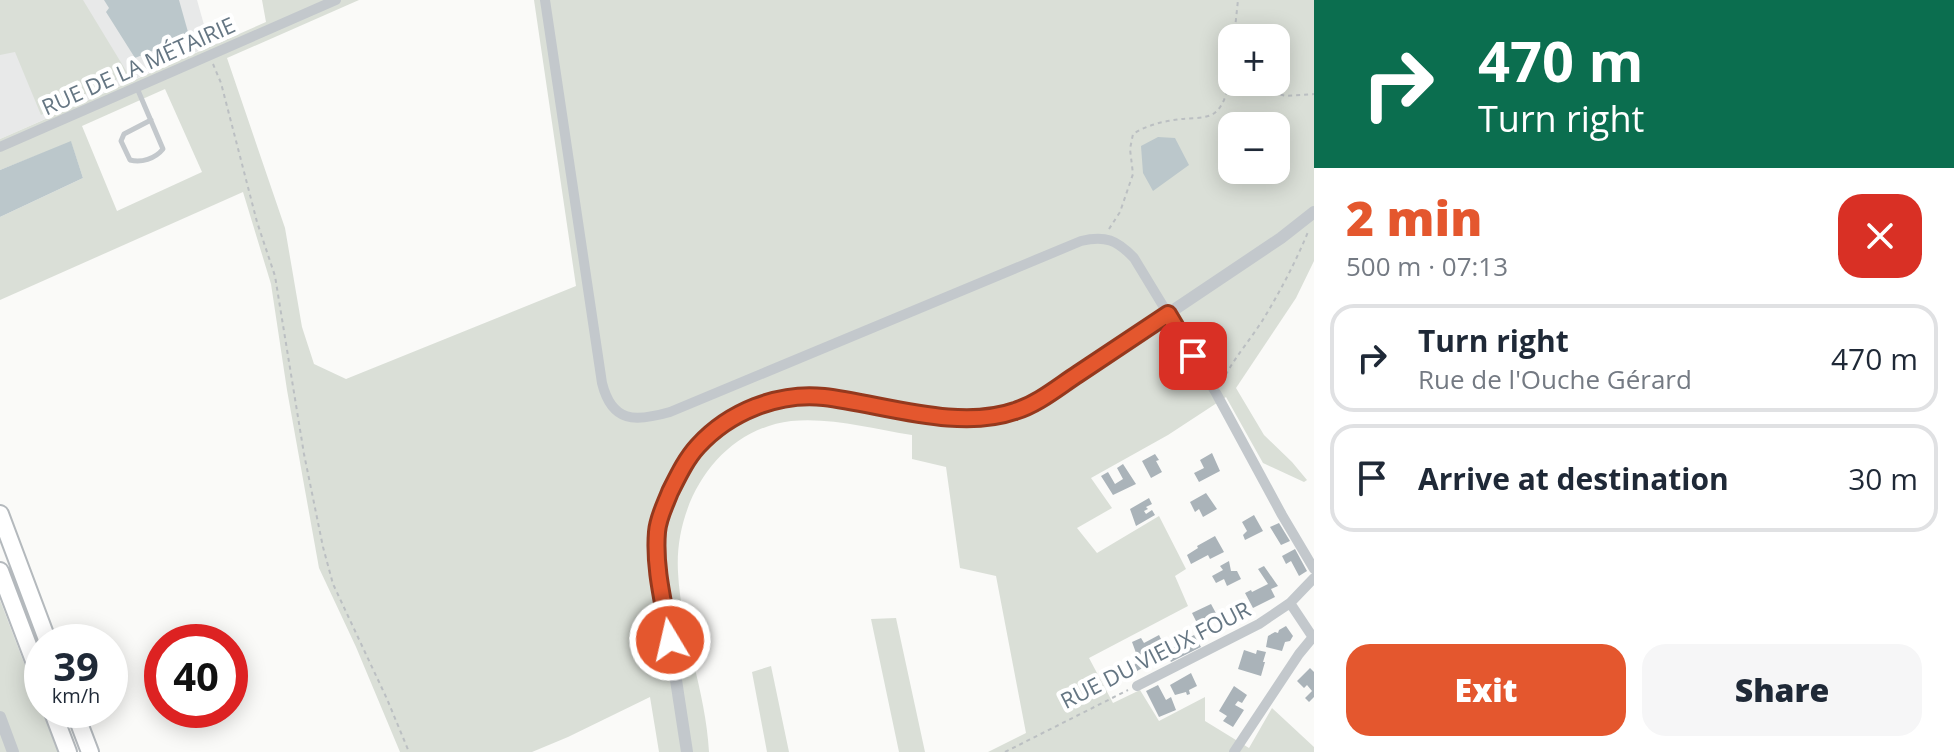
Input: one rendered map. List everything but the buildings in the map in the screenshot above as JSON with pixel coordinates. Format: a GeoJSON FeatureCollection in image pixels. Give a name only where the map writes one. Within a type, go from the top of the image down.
{"type":"FeatureCollection","features":[{"type":"Feature","properties":{"kind":"highway"},"geometry":{"type":"LineString","coordinates":[[0,514],[41,624]]}},
{"type":"Feature","properties":{"kind":"highway"},"geometry":{"type":"LineString","coordinates":[[0,571],[24,634]]}},
{"type":"Feature","properties":{"kind":"highway"},"geometry":{"type":"LineString","coordinates":[[59,728],[68,752]]}},
{"type":"Feature","properties":{"kind":"highway"},"geometry":{"type":"LineString","coordinates":[[81,728],[90,752]]}},
{"type":"Feature","properties":{"kind":"street","name":"RUE DE LA MÉTAIRIE"},"geometry":{"type":"LineString","coordinates":[[0,147],[336,0]]}},
{"type":"Feature","properties":{"kind":"street"},"geometry":{"type":"LineString","coordinates":[[545,0],[602,383],[606,400],[619,413],[632,419],[647,419],[670,412],[1097,237],[1123,246],[1134,258],[1216,393],[1314,569]]}},
{"type":"Feature","properties":{"kind":"street"},"geometry":{"type":"LineString","coordinates":[[687,752],[657,556],[657,529],[679,473],[699,445],[730,419],[759,405],[796,397],[822,397],[948,418],[986,417],[1016,411],[1047,395],[1311,215]]}},
{"type":"Feature","properties":{"kind":"street","name":"RUE DU VIEUX FOUR"},"geometry":{"type":"LineString","coordinates":[[1137,686],[1259,624],[1290,603],[1314,578]]}},
{"type":"Feature","properties":{"kind":"street"},"geometry":{"type":"LineString","coordinates":[[1234,752],[1299,654],[1314,638],[1290,603]]}},
{"type":"Feature","properties":{"kind":"street"},"geometry":{"type":"LineString","coordinates":[[0,717],[13,752]]}},
{"type":"Feature","properties":{"kind":"lane"},"geometry":{"type":"LineString","coordinates":[[137,87],[151,120],[163,149],[139,163],[130,160],[121,141],[124,134],[151,120]]}},
{"type":"Feature","properties":{"kind":"path"},"geometry":{"type":"LineString","coordinates":[[1235,24],[1238,0]]}},
{"type":"Feature","properties":{"kind":"path"},"geometry":{"type":"LineString","coordinates":[[209,55],[221,83],[257,222],[275,276],[304,454],[333,584],[409,752]]}},
{"type":"Feature","properties":{"kind":"path"},"geometry":{"type":"LineString","coordinates":[[1290,96],[1314,94]]}},
{"type":"Feature","properties":{"kind":"path"},"geometry":{"type":"LineString","coordinates":[[1103,239],[1120,212],[1133,174],[1130,149],[1133,134],[1144,127],[1213,114],[1225,96]]}},
{"type":"Feature","properties":{"kind":"path"},"geometry":{"type":"LineString","coordinates":[[1216,393],[1227,370],[1281,289],[1309,230],[1311,215]]}},
{"type":"Feature","properties":{"kind":"path","name":"RUE DU VIEUX FOUR"},"geometry":{"type":"LineString","coordinates":[[1005,752],[1137,686]]}},
{"type":"Feature","properties":{"kind":"shaded area"},"geometry":{"type":"Polygon","coordinates":[[[0,0],[197,0],[210,46],[0,139],[0,0]]]}},
{"type":"Feature","properties":{"kind":"shaded area"},"geometry":{"type":"Polygon","coordinates":[[[0,0],[83,0],[128,74],[41,115],[15,52],[0,55],[0,0]]]}},
{"type":"Feature","properties":{"kind":"shaded area"},"geometry":{"type":"Polygon","coordinates":[[[104,0],[179,0],[188,32],[186,37],[135,58],[106,12],[109,8],[104,0]]]}},
{"type":"Feature","properties":{"kind":"shaded area"},"geometry":{"type":"Polygon","coordinates":[[[262,0],[359,0],[227,58],[285,228],[302,327],[314,364],[346,379],[576,286],[534,0],[1314,0],[1314,261],[1296,298],[1236,388],[1264,435],[1307,480],[1304,482],[1263,463],[1226,397],[1168,435],[1091,478],[1112,508],[1077,528],[1097,553],[1159,516],[1186,569],[1175,576],[1188,606],[1089,658],[1113,703],[1140,690],[1159,721],[1205,697],[1205,721],[1249,748],[1272,708],[1314,747],[1314,752],[988,752],[1026,733],[996,576],[960,568],[946,467],[912,459],[912,435],[806,420],[765,427],[742,439],[722,455],[693,496],[684,521],[679,546],[680,595],[709,752],[659,752],[650,697],[532,752],[400,752],[319,568],[271,284],[243,192],[0,300],[0,217],[83,178],[71,142],[0,170],[0,139],[266,22],[262,0]],[[165,89],[82,126],[117,211],[202,172],[165,89]]]}},
{"type":"Feature","properties":{"kind":"shaded area"},"geometry":{"type":"Polygon","coordinates":[[[1158,137],[1175,138],[1189,165],[1153,191],[1143,173],[1141,146],[1158,137]]]}},
{"type":"Feature","properties":{"kind":"shaded area"},"geometry":{"type":"Polygon","coordinates":[[[71,141],[83,178],[0,217],[0,170],[71,141]]]}},
{"type":"Feature","properties":{"kind":"shaded area"},"geometry":{"type":"Polygon","coordinates":[[[0,600],[24,663],[24,728],[49,728],[58,752],[0,752],[0,600]]]}},
{"type":"Feature","properties":{"kind":"shaded area"},"geometry":{"type":"Polygon","coordinates":[[[896,618],[925,752],[899,752],[871,619],[896,618]]]}},
{"type":"Feature","properties":{"kind":"shaded area"},"geometry":{"type":"Polygon","coordinates":[[[771,666],[789,752],[767,752],[752,672],[771,666]]]}},
{"type":"Feature","properties":{"kind":"route"},"geometry":{"type":"LineString","coordinates":[[670,640],[657,556],[657,529],[679,473],[699,445],[730,419],[759,405],[796,397],[822,397],[948,418],[986,417],[1016,411],[1047,395],[1168,314],[1193,356]]}}]}
